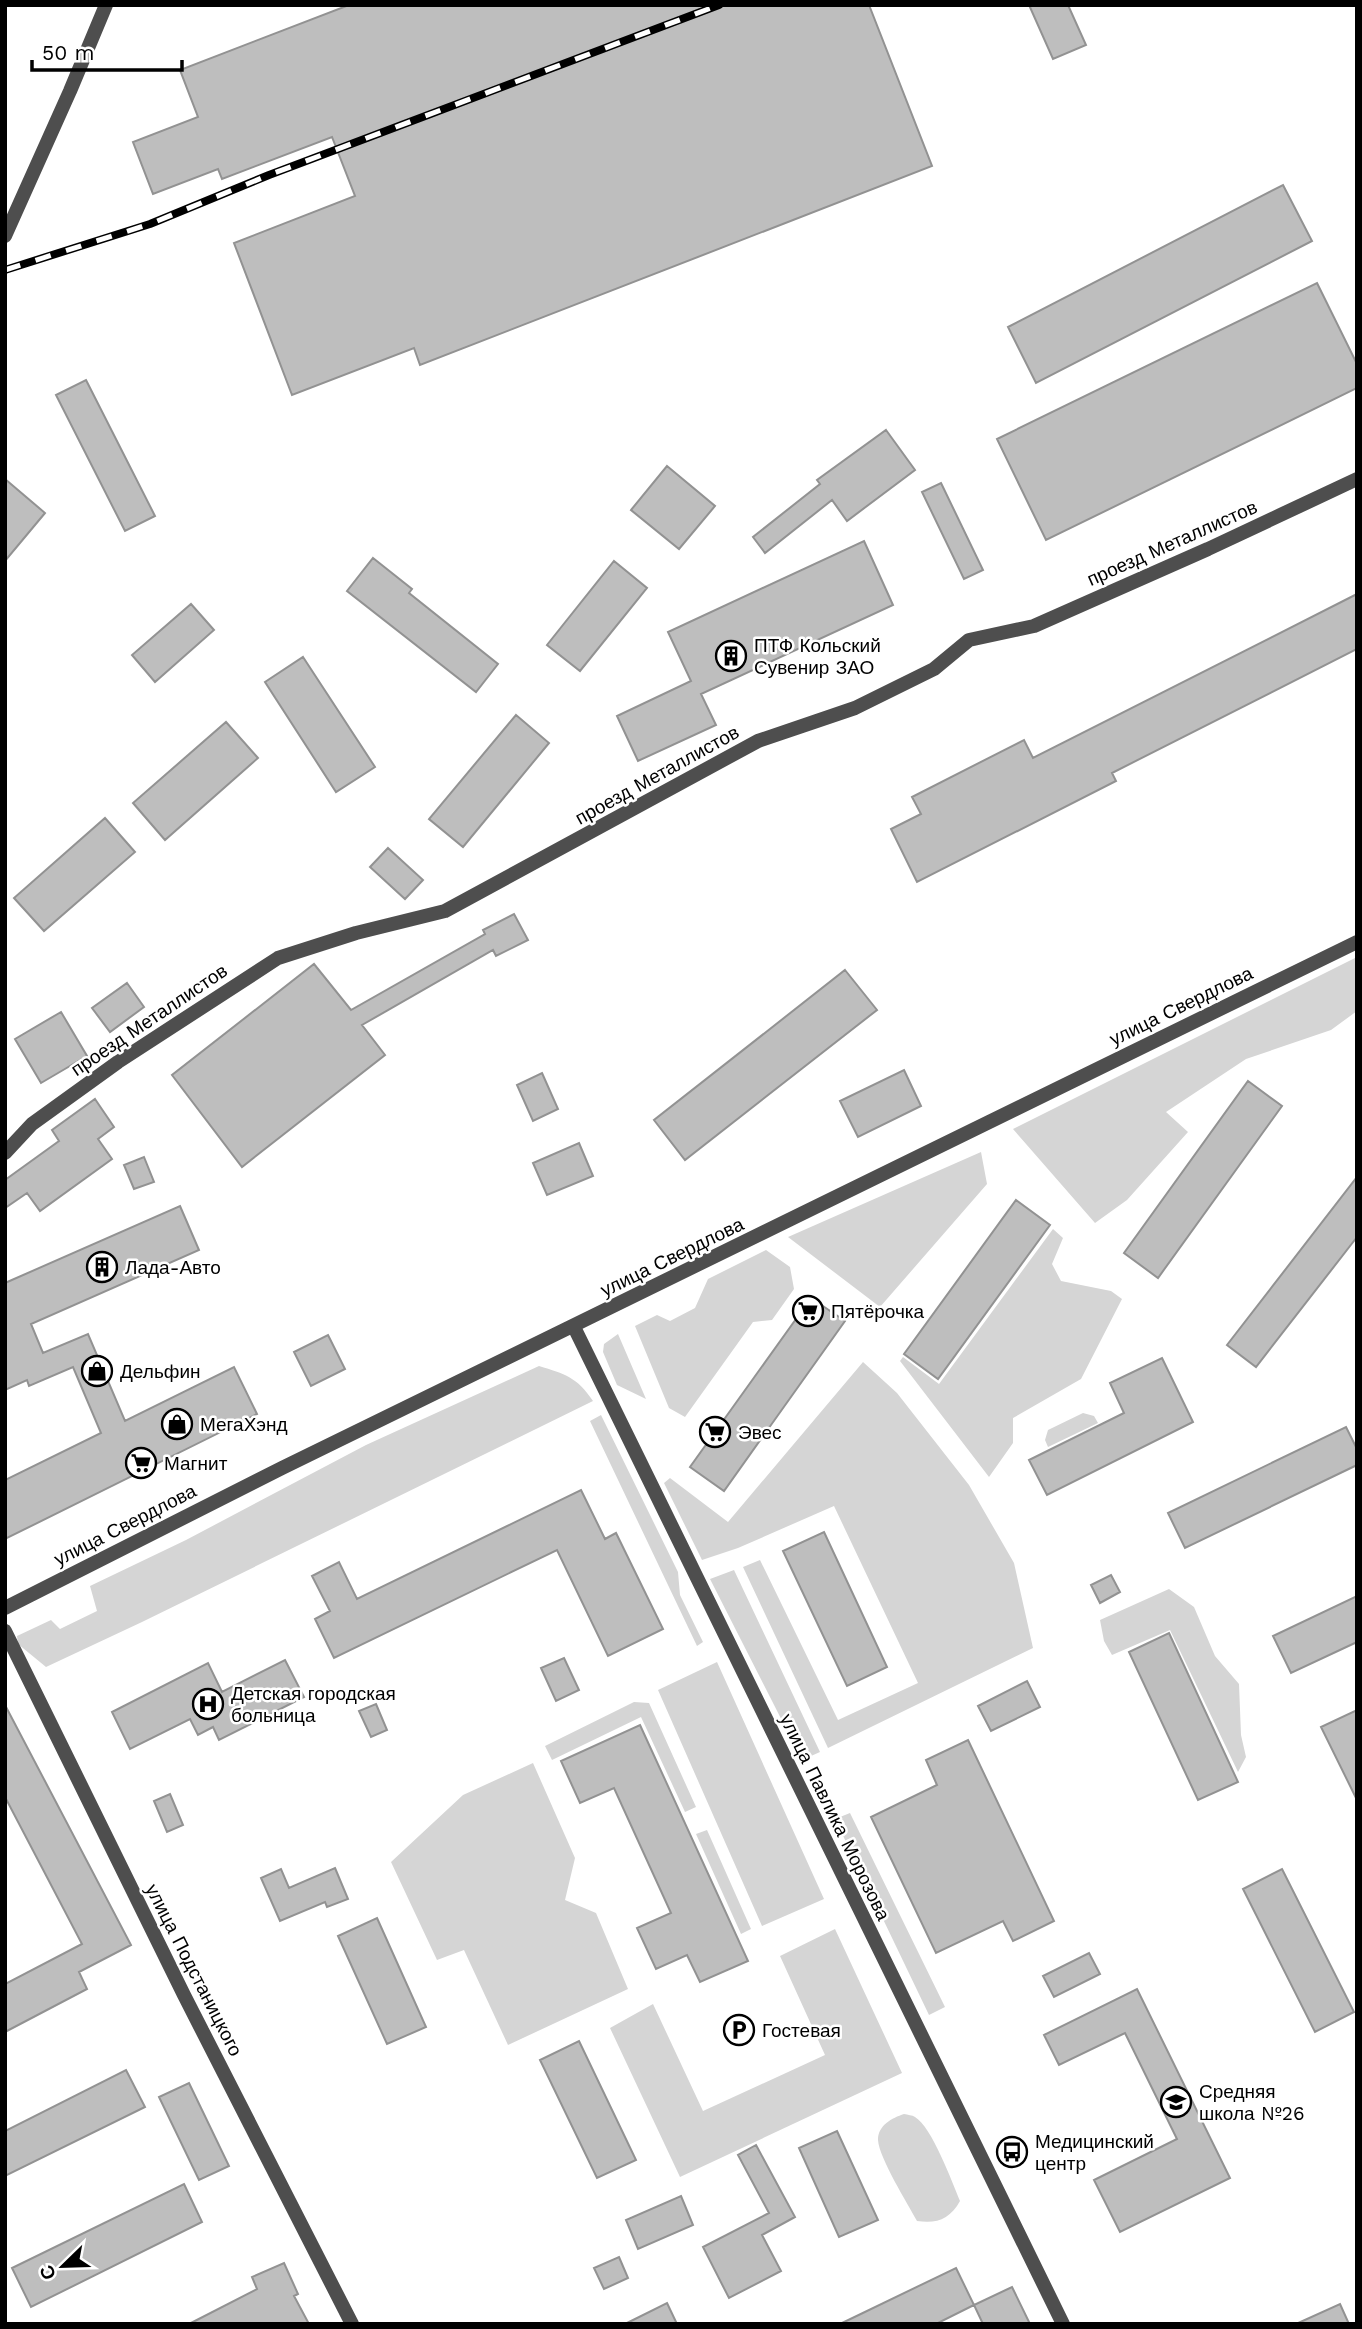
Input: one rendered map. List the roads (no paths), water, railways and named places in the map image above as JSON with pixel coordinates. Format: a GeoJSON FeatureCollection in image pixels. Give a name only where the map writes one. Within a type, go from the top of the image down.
{"type":"FeatureCollection","features":[{"type":"Feature","properties":{"kind":"street"},"geometry":{"type":"LineString","coordinates":[[5,236],[106,5]]}},
{"type":"Feature","properties":{"kind":"street","name":"проезд Металлистов"},"geometry":{"type":"LineString","coordinates":[[5,1153],[32,1124],[118,1062],[278,958],[356,933],[445,911],[758,741],[855,708],[923,675],[969,640],[1034,626],[1209,549],[1357,478]]}},
{"type":"Feature","properties":{"kind":"street","name":"улица Свердлова"},"geometry":{"type":"LineString","coordinates":[[5,1608],[270,1474],[1357,942]]}},
{"type":"Feature","properties":{"kind":"street","name":"улица Павлика Морозова"},"geometry":{"type":"LineString","coordinates":[[574,1327],[1063,2324]]}},
{"type":"Feature","properties":{"kind":"street","name":"улица Подстаницкого"},"geometry":{"type":"LineString","coordinates":[[5,1631],[184,1995],[352,2324]]}},
{"type":"Feature","properties":{"kind":"railway"},"geometry":{"type":"LineString","coordinates":[[5,270],[150,224],[269,175],[719,5]]}},
{"type":"Feature","properties":{"kind":"place","name":"ПТФ Кольский Сувенир ЗАО"},"geometry":{"type":"Point","coordinates":[731,656]}},
{"type":"Feature","properties":{"kind":"place","name":"Лада-Авто"},"geometry":{"type":"Point","coordinates":[102,1267]}},
{"type":"Feature","properties":{"kind":"place","name":"Пятёрочка"},"geometry":{"type":"Point","coordinates":[808,1311]}},
{"type":"Feature","properties":{"kind":"place","name":"Дельфин"},"geometry":{"type":"Point","coordinates":[97,1371]}},
{"type":"Feature","properties":{"kind":"place","name":"МегаХэнд"},"geometry":{"type":"Point","coordinates":[177,1424]}},
{"type":"Feature","properties":{"kind":"place","name":"Эвес"},"geometry":{"type":"Point","coordinates":[715,1432]}},
{"type":"Feature","properties":{"kind":"place","name":"Магнит"},"geometry":{"type":"Point","coordinates":[141,1463]}},
{"type":"Feature","properties":{"kind":"place","name":"Детская городская больница"},"geometry":{"type":"Point","coordinates":[208,1704]}},
{"type":"Feature","properties":{"kind":"place","name":"Гостевая"},"geometry":{"type":"Point","coordinates":[739,2030]}},
{"type":"Feature","properties":{"kind":"place","name":"Средняя школа №26"},"geometry":{"type":"Point","coordinates":[1176,2102]}},
{"type":"Feature","properties":{"kind":"place","name":"Медицинский центр"},"geometry":{"type":"Point","coordinates":[1012,2152]}}]}
